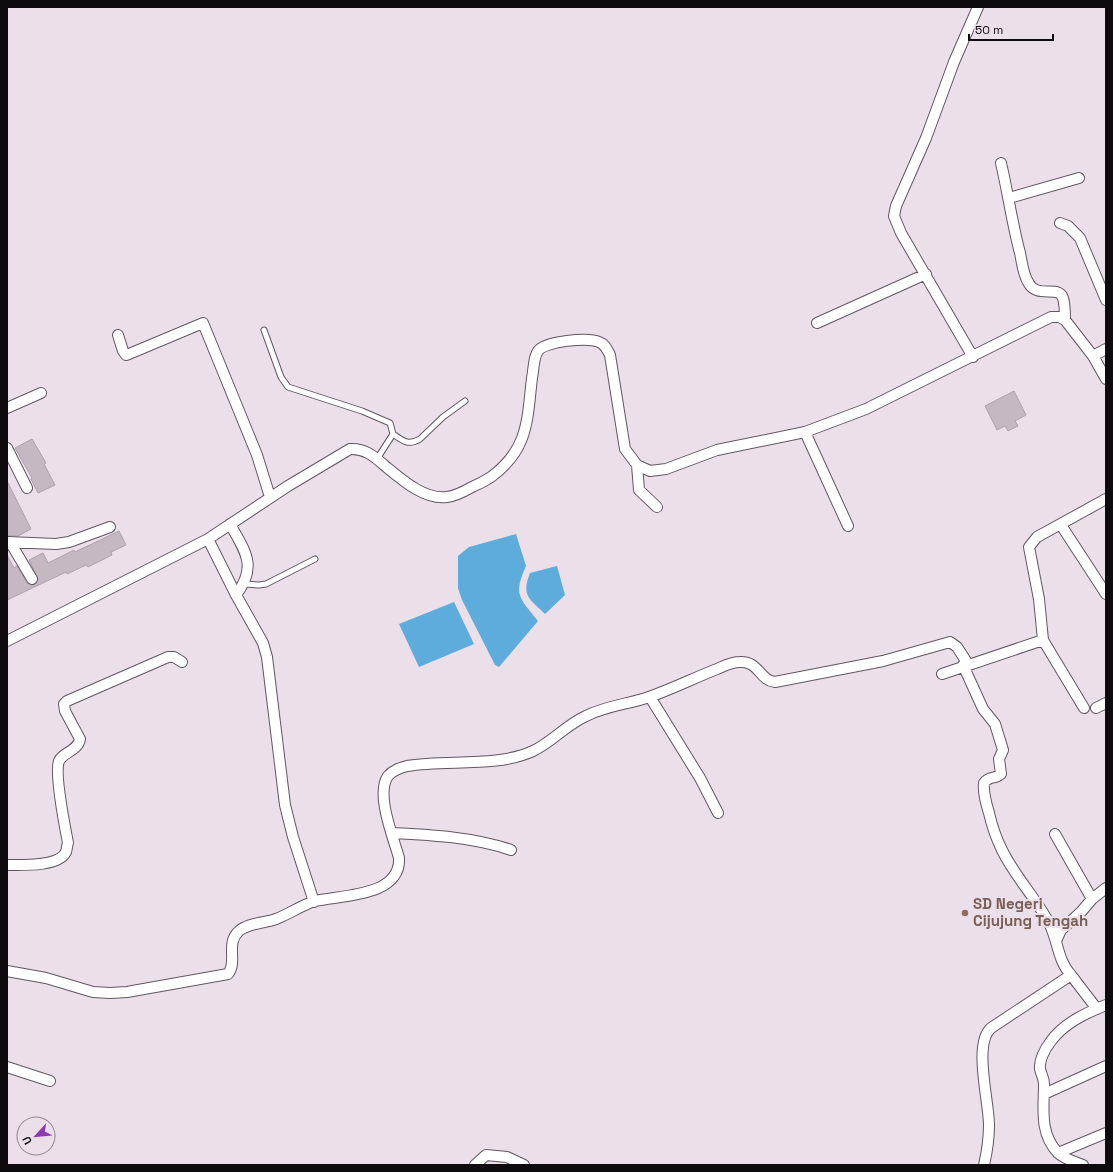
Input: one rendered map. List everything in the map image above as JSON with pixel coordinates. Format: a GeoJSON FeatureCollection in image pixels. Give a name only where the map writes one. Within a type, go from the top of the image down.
{"type":"FeatureCollection","features":[{"type":"Feature","properties":{"kind":"street"},"geometry":{"type":"LineString","coordinates":[[973,357],[897,224],[894,216],[896,206],[926,138],[956,56],[978,7]]}},
{"type":"Feature","properties":{"kind":"street"},"geometry":{"type":"LineString","coordinates":[[1001,163],[1014,230],[1026,280],[1034,290],[1040,292],[1055,291],[1060,293],[1064,301],[1065,320]]}},
{"type":"Feature","properties":{"kind":"street"},"geometry":{"type":"LineString","coordinates":[[1009,198],[1079,178]]}},
{"type":"Feature","properties":{"kind":"street"},"geometry":{"type":"LineString","coordinates":[[1060,223],[1072,229],[1080,238],[1106,300]]}},
{"type":"Feature","properties":{"kind":"street"},"geometry":{"type":"LineString","coordinates":[[817,323],[926,274]]}},
{"type":"Feature","properties":{"kind":"street"},"geometry":{"type":"LineString","coordinates":[[7,641],[208,539],[270,497],[350,449],[363,450],[418,490],[437,498],[448,497],[461,493],[489,478],[511,460],[524,433],[538,352],[542,346],[550,344],[590,340],[603,344],[610,355],[623,439],[630,458],[637,465],[650,471],[658,471],[717,450],[805,432],[866,409],[1050,318],[1059,317],[1065,320],[1093,356],[1106,379]]}},
{"type":"Feature","properties":{"kind":"street"},"geometry":{"type":"LineString","coordinates":[[118,335],[123,351],[126,355],[203,323],[249,435],[270,497]]}},
{"type":"Feature","properties":{"kind":"street"},"geometry":{"type":"LineString","coordinates":[[1093,356],[1106,349]]}},
{"type":"Feature","properties":{"kind":"street"},"geometry":{"type":"LineString","coordinates":[[7,408],[41,394]]}},
{"type":"Feature","properties":{"kind":"street"},"geometry":{"type":"LineString","coordinates":[[805,432],[848,526]]}},
{"type":"Feature","properties":{"kind":"street"},"geometry":{"type":"LineString","coordinates":[[7,448],[27,488]]}},
{"type":"Feature","properties":{"kind":"street"},"geometry":{"type":"LineString","coordinates":[[637,465],[639,490],[657,507]]}},
{"type":"Feature","properties":{"kind":"street"},"geometry":{"type":"LineString","coordinates":[[1084,708],[1043,640],[1039,599],[1029,547],[1037,537],[1106,499]]}},
{"type":"Feature","properties":{"kind":"street"},"geometry":{"type":"LineString","coordinates":[[230,524],[244,549],[249,564],[244,584],[236,594]]}},
{"type":"Feature","properties":{"kind":"street"},"geometry":{"type":"LineString","coordinates":[[1061,525],[1106,594]]}},
{"type":"Feature","properties":{"kind":"street"},"geometry":{"type":"LineString","coordinates":[[9,542],[56,544],[69,542],[110,527]]}},
{"type":"Feature","properties":{"kind":"street"},"geometry":{"type":"LineString","coordinates":[[208,539],[263,643],[267,657],[285,805],[293,837],[314,902]]}},
{"type":"Feature","properties":{"kind":"street"},"geometry":{"type":"LineString","coordinates":[[9,542],[32,579]]}},
{"type":"Feature","properties":{"kind":"street"},"geometry":{"type":"LineString","coordinates":[[942,674],[1043,640]]}},
{"type":"Feature","properties":{"kind":"street"},"geometry":{"type":"LineString","coordinates":[[7,971],[46,978],[94,992],[110,993],[127,992],[223,976],[230,971],[231,945],[234,937],[239,931],[246,927],[275,919],[314,902],[362,894],[390,882],[399,868],[384,799],[384,786],[388,776],[396,769],[419,764],[494,760],[515,757],[532,752],[551,741],[568,727],[585,716],[650,697],[734,662],[749,663],[755,666],[766,678],[775,682],[883,661],[950,642],[957,647],[983,709],[994,722],[1003,750],[999,757],[1001,774],[987,779],[984,783],[986,802],[993,828],[1002,851],[1038,904],[1056,941],[1058,953],[1066,970],[1102,1007],[1066,1025],[1057,1033],[1040,1062],[1040,1070],[1044,1079],[1042,1116],[1044,1126],[1058,1153],[1083,1165]]}},
{"type":"Feature","properties":{"kind":"street"},"geometry":{"type":"LineString","coordinates":[[7,865],[49,863],[59,859],[66,852],[68,842],[57,770],[61,758],[77,746],[80,739],[65,711],[64,704],[67,701],[168,657],[174,657],[182,662]]}},
{"type":"Feature","properties":{"kind":"street"},"geometry":{"type":"LineString","coordinates":[[650,697],[700,778],[718,813]]}},
{"type":"Feature","properties":{"kind":"street"},"geometry":{"type":"LineString","coordinates":[[1096,708],[1106,703]]}},
{"type":"Feature","properties":{"kind":"street"},"geometry":{"type":"LineString","coordinates":[[392,833],[470,839],[489,842],[511,850]]}},
{"type":"Feature","properties":{"kind":"street"},"geometry":{"type":"LineString","coordinates":[[1055,834],[1092,899]]}},
{"type":"Feature","properties":{"kind":"street"},"geometry":{"type":"LineString","coordinates":[[1056,941],[1062,930],[1092,899],[1106,888]]}},
{"type":"Feature","properties":{"kind":"street"},"geometry":{"type":"LineString","coordinates":[[984,1165],[989,1123],[983,1042],[985,1035],[991,1028],[1071,975]]}},
{"type":"Feature","properties":{"kind":"street"},"geometry":{"type":"LineString","coordinates":[[1044,1094],[1106,1066]]}},
{"type":"Feature","properties":{"kind":"street"},"geometry":{"type":"LineString","coordinates":[[7,1067],[50,1081]]}},
{"type":"Feature","properties":{"kind":"street"},"geometry":{"type":"LineString","coordinates":[[1058,1153],[1106,1133]]}},
{"type":"Feature","properties":{"kind":"street"},"geometry":{"type":"LineString","coordinates":[[475,1165],[486,1155],[498,1155],[524,1165]]}},
{"type":"Feature","properties":{"kind":"lane"},"geometry":{"type":"LineString","coordinates":[[264,330],[281,377],[288,387],[386,420],[392,428],[393,434],[377,459]]}},
{"type":"Feature","properties":{"kind":"lane"},"geometry":{"type":"LineString","coordinates":[[393,434],[407,444],[414,443],[420,440],[452,410],[465,401]]}},
{"type":"Feature","properties":{"kind":"lane"},"geometry":{"type":"LineString","coordinates":[[244,584],[266,584],[315,559]]}},
{"type":"Feature","properties":{"kind":"water"},"geometry":{"type":"Polygon","coordinates":[[[516,534],[526,566],[520,583],[520,595],[522,601],[538,621],[499,667],[495,665],[462,600],[458,588],[458,556],[469,547],[516,534]]]}},
{"type":"Feature","properties":{"kind":"water"},"geometry":{"type":"Polygon","coordinates":[[[557,566],[565,595],[545,614],[528,596],[526,587],[527,581],[530,573],[557,566]]]}},
{"type":"Feature","properties":{"kind":"water"},"geometry":{"type":"Polygon","coordinates":[[[454,602],[474,644],[419,667],[399,624],[454,602]]]}},
{"type":"Feature","properties":{"kind":"building"},"geometry":{"type":"Polygon","coordinates":[[[1014,391],[1026,415],[1015,421],[1018,426],[1008,431],[1005,426],[997,430],[985,406],[1014,391]]]}},
{"type":"Feature","properties":{"kind":"building"},"geometry":{"type":"Polygon","coordinates":[[[32,439],[46,463],[44,464],[55,485],[38,493],[31,479],[32,478],[15,448],[32,439]]]}},
{"type":"Feature","properties":{"kind":"building"},"geometry":{"type":"Polygon","coordinates":[[[7,481],[31,529],[18,536],[7,536],[7,481]]]}},
{"type":"Feature","properties":{"kind":"building"},"geometry":{"type":"Polygon","coordinates":[[[119,531],[126,545],[111,552],[112,555],[88,567],[86,565],[67,574],[66,572],[7,600],[7,555],[14,568],[17,566],[27,583],[32,585],[37,582],[38,579],[29,560],[43,553],[48,563],[119,531]]]}},
{"type":"Feature","properties":{"kind":"place","name":"SD Negeri Cijujung Tengah"},"geometry":{"type":"Point","coordinates":[965,913]}}]}
